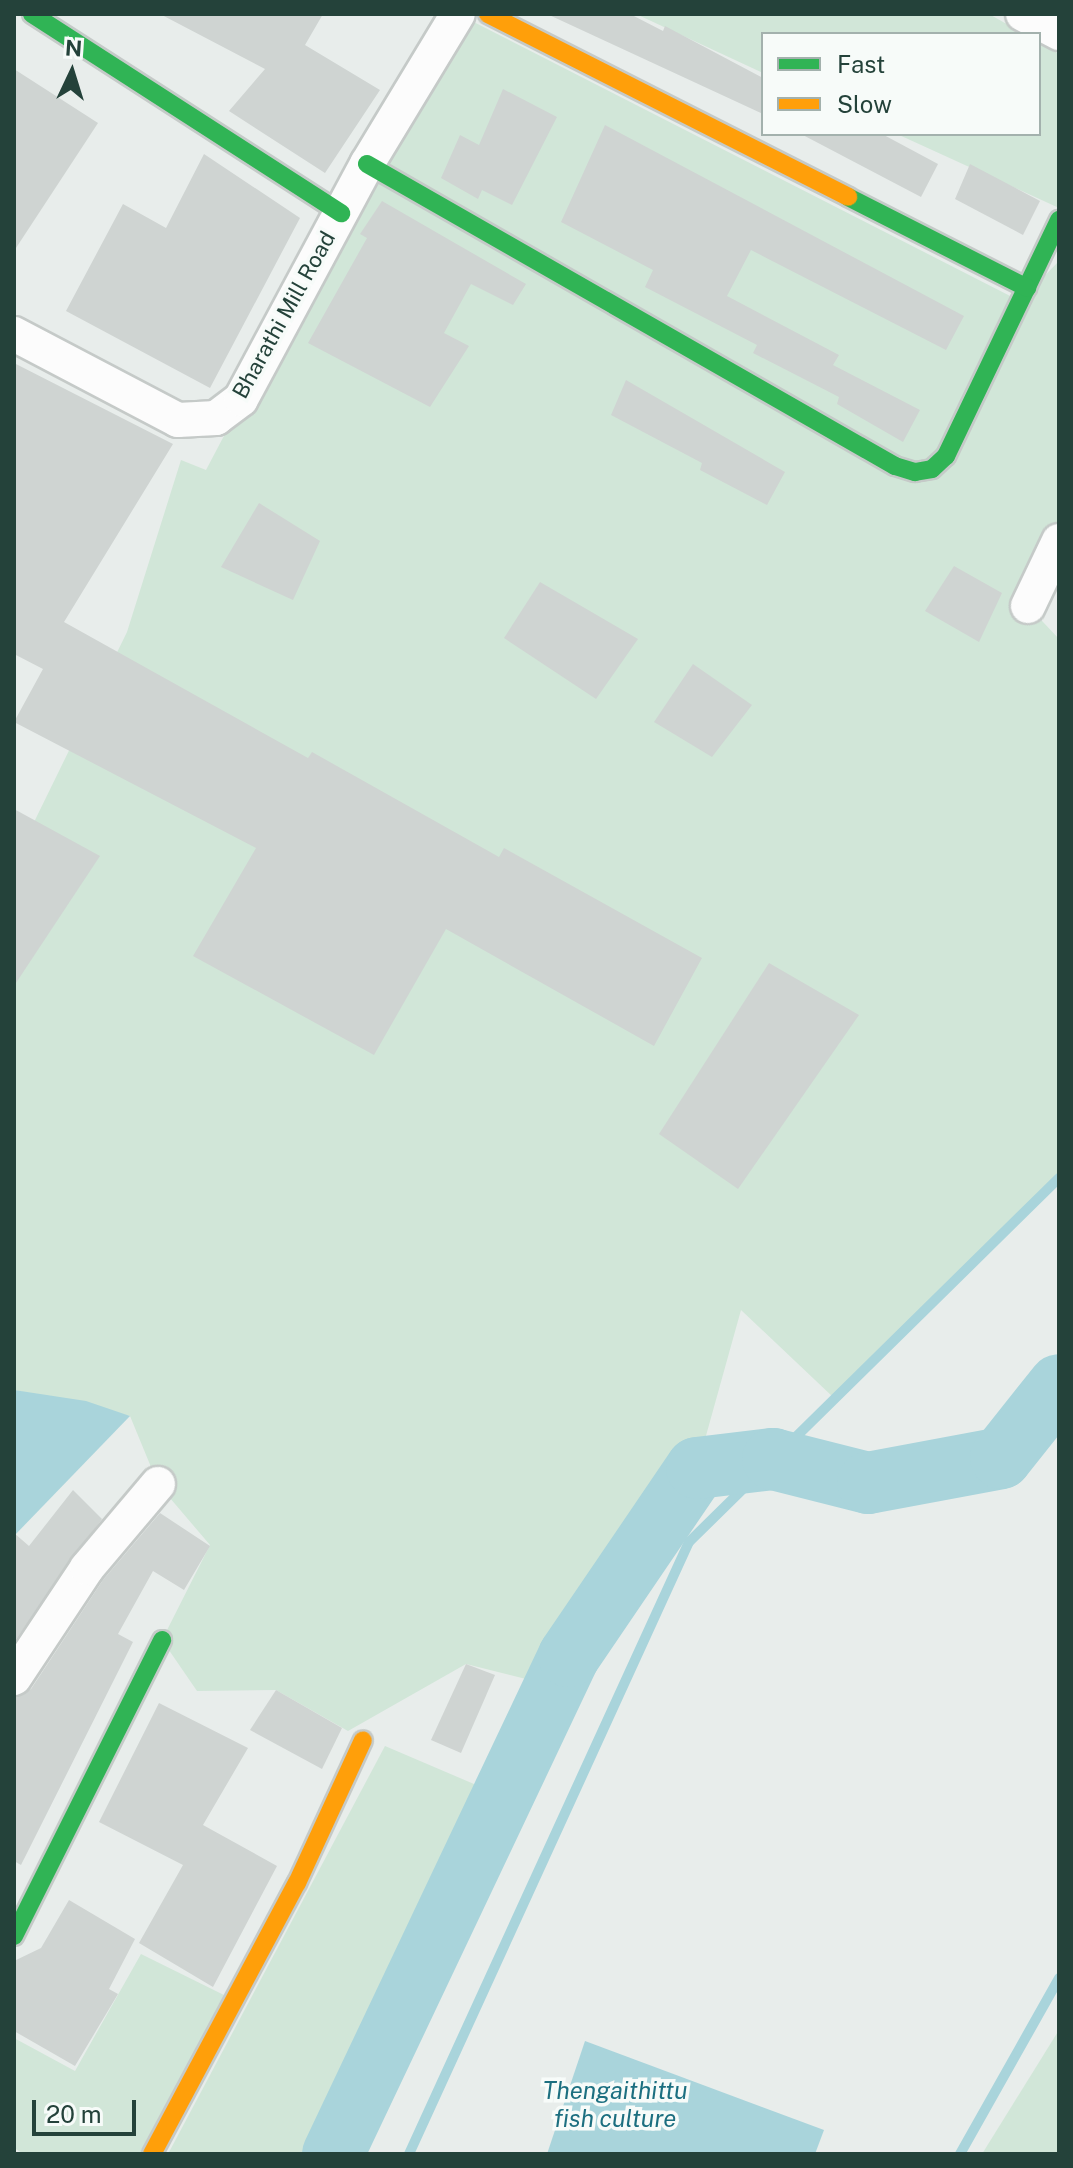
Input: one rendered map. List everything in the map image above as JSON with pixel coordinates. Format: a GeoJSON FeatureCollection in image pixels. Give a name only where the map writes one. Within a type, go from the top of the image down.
{"type":"FeatureCollection","features":[{"type":"Feature","properties":{"kind":"street"},"geometry":{"type":"LineString","coordinates":[[32,14],[341,213]]}},
{"type":"Feature","properties":{"kind":"street","name":"Bharathi Mill Road"},"geometry":{"type":"LineString","coordinates":[[14,334],[178,420],[216,418],[241,399],[367,164],[458,14]]}},
{"type":"Feature","properties":{"kind":"street"},"geometry":{"type":"LineString","coordinates":[[488,14],[1027,288]]}},
{"type":"Feature","properties":{"kind":"street"},"geometry":{"type":"LineString","coordinates":[[1023,14],[1059,33]]}},
{"type":"Feature","properties":{"kind":"street"},"geometry":{"type":"LineString","coordinates":[[367,164],[895,466],[915,472],[932,469],[946,456],[1059,220]]}},
{"type":"Feature","properties":{"kind":"street"},"geometry":{"type":"LineString","coordinates":[[1028,606],[1059,541]]}},
{"type":"Feature","properties":{"kind":"street"},"geometry":{"type":"LineString","coordinates":[[14,1678],[87,1568],[158,1484]]}},
{"type":"Feature","properties":{"kind":"street"},"geometry":{"type":"LineString","coordinates":[[14,1936],[162,1640]]}},
{"type":"Feature","properties":{"kind":"street"},"geometry":{"type":"LineString","coordinates":[[152,2154],[297,1883],[363,1740]]}},
{"type":"Feature","properties":{"kind":"green space"},"geometry":{"type":"Polygon","coordinates":[[[458,14],[1020,301],[1059,261],[1059,556],[1028,606],[1059,639],[1059,1178],[834,1398],[741,1310],[697,1468],[534,1681],[466,1664],[348,1731],[276,1690],[197,1691],[162,1640],[210,1545],[158,1484],[130,1416],[14,1390],[14,863],[127,632],[181,460],[206,470],[367,164],[458,14]]]}},
{"type":"Feature","properties":{"kind":"green space"},"geometry":{"type":"Polygon","coordinates":[[[636,14],[989,14],[1020,32],[761,32],[761,72],[636,14]]]}},
{"type":"Feature","properties":{"kind":"green space"},"geometry":{"type":"Polygon","coordinates":[[[1041,44],[1059,54],[1059,208],[901,136],[1041,136],[1041,44]]]}},
{"type":"Feature","properties":{"kind":"green space"},"geometry":{"type":"Polygon","coordinates":[[[385,1746],[488,1790],[320,2154],[168,2154],[385,1746]]]}},
{"type":"Feature","properties":{"kind":"green space"},"geometry":{"type":"Polygon","coordinates":[[[141,1954],[228,1997],[145,2154],[24,2154],[14,2148],[14,2038],[75,2071],[141,1954]]]}},
{"type":"Feature","properties":{"kind":"green space"},"geometry":{"type":"Polygon","coordinates":[[[1059,2030],[1059,2154],[982,2154],[1059,2030]]]}},
{"type":"Feature","properties":{"kind":"water"},"geometry":{"type":"Polygon","coordinates":[[[14,1390],[86,1401],[130,1416],[14,1536],[14,1390]]]}},
{"type":"Feature","properties":{"kind":"water","name":"Thengaithittu fish culture"},"geometry":{"type":"Polygon","coordinates":[[[585,2041],[824,2130],[815,2154],[547,2154],[585,2041]]]}},
{"type":"Feature","properties":{"kind":"building"},"geometry":{"type":"Polygon","coordinates":[[[160,14],[323,14],[305,45],[380,90],[325,173],[229,111],[265,69],[160,14]]]}},
{"type":"Feature","properties":{"kind":"building"},"geometry":{"type":"Polygon","coordinates":[[[547,14],[630,14],[663,31],[665,26],[761,77],[761,113],[547,14]]]}},
{"type":"Feature","properties":{"kind":"building"},"geometry":{"type":"Polygon","coordinates":[[[14,69],[98,123],[14,251],[14,69]]]}},
{"type":"Feature","properties":{"kind":"building"},"geometry":{"type":"Polygon","coordinates":[[[503,89],[557,117],[512,205],[482,190],[478,199],[441,178],[460,135],[479,145],[503,89]]]}},
{"type":"Feature","properties":{"kind":"building"},"geometry":{"type":"Polygon","coordinates":[[[605,125],[964,316],[946,350],[751,250],[727,296],[839,355],[833,365],[920,410],[903,442],[837,404],[839,397],[753,353],[757,345],[645,287],[653,270],[561,222],[605,125]]]}},
{"type":"Feature","properties":{"kind":"building"},"geometry":{"type":"Polygon","coordinates":[[[805,136],[886,136],[938,164],[921,197],[805,136]]]}},
{"type":"Feature","properties":{"kind":"building"},"geometry":{"type":"Polygon","coordinates":[[[204,154],[300,218],[210,388],[66,311],[123,204],[166,228],[204,154]]]}},
{"type":"Feature","properties":{"kind":"building"},"geometry":{"type":"Polygon","coordinates":[[[970,164],[1040,201],[1023,235],[955,199],[970,164]]]}},
{"type":"Feature","properties":{"kind":"building"},"geometry":{"type":"Polygon","coordinates":[[[382,201],[526,284],[513,305],[471,284],[444,333],[469,346],[430,407],[308,343],[367,238],[360,234],[382,201]]]}},
{"type":"Feature","properties":{"kind":"building"},"geometry":{"type":"Polygon","coordinates":[[[14,363],[173,444],[64,622],[308,758],[312,752],[499,857],[504,848],[702,958],[654,1046],[446,929],[374,1055],[193,956],[256,848],[14,722],[43,669],[14,654],[14,363]]]}},
{"type":"Feature","properties":{"kind":"building"},"geometry":{"type":"Polygon","coordinates":[[[626,380],[785,472],[767,505],[700,470],[702,463],[611,415],[626,380]]]}},
{"type":"Feature","properties":{"kind":"building"},"geometry":{"type":"Polygon","coordinates":[[[259,503],[320,541],[293,600],[221,567],[259,503]]]}},
{"type":"Feature","properties":{"kind":"building"},"geometry":{"type":"Polygon","coordinates":[[[954,566],[1002,593],[979,642],[925,611],[954,566]]]}},
{"type":"Feature","properties":{"kind":"building"},"geometry":{"type":"Polygon","coordinates":[[[540,582],[638,639],[596,699],[504,638],[540,582]]]}},
{"type":"Feature","properties":{"kind":"building"},"geometry":{"type":"Polygon","coordinates":[[[693,664],[752,705],[712,757],[654,722],[693,664]]]}},
{"type":"Feature","properties":{"kind":"building"},"geometry":{"type":"Polygon","coordinates":[[[14,809],[100,856],[14,986],[14,809]]]}},
{"type":"Feature","properties":{"kind":"building"},"geometry":{"type":"Polygon","coordinates":[[[769,963],[859,1015],[738,1189],[659,1134],[769,963]]]}},
{"type":"Feature","properties":{"kind":"building"},"geometry":{"type":"Polygon","coordinates":[[[73,1490],[102,1519],[14,1642],[14,1533],[29,1546],[73,1490]]]}},
{"type":"Feature","properties":{"kind":"building"},"geometry":{"type":"Polygon","coordinates":[[[160,1513],[210,1546],[184,1590],[153,1571],[118,1634],[133,1642],[21,1865],[14,1861],[14,1698],[31,1689],[103,1580],[160,1513]]]}},
{"type":"Feature","properties":{"kind":"building"},"geometry":{"type":"Polygon","coordinates":[[[466,1664],[495,1675],[461,1753],[431,1740],[466,1664]]]}},
{"type":"Feature","properties":{"kind":"building"},"geometry":{"type":"Polygon","coordinates":[[[276,1690],[342,1728],[322,1769],[250,1730],[276,1690]]]}},
{"type":"Feature","properties":{"kind":"building"},"geometry":{"type":"Polygon","coordinates":[[[159,1703],[248,1748],[203,1825],[277,1866],[213,1987],[139,1943],[183,1865],[99,1822],[159,1703]]]}},
{"type":"Feature","properties":{"kind":"building"},"geometry":{"type":"Polygon","coordinates":[[[69,1900],[135,1939],[109,1989],[118,1994],[75,2066],[14,2031],[14,1961],[41,1948],[69,1900]]]}},
{"type":"Feature","properties":{"kind":"waterway"},"geometry":{"type":"LineString","coordinates":[[409,2154],[689,1542],[1059,1178]]}},
{"type":"Feature","properties":{"kind":"waterway"},"geometry":{"type":"LineString","coordinates":[[333,2154],[569,1656],[697,1468],[773,1459],[868,1483],[1001,1458],[1059,1385]]}},
{"type":"Feature","properties":{"kind":"waterway"},"geometry":{"type":"LineString","coordinates":[[960,2154],[1059,1978]]}},
{"type":"Feature","properties":{"kind":"traffic: fast"},"geometry":{"type":"LineString","coordinates":[[32,14],[341,213]]}},
{"type":"Feature","properties":{"kind":"traffic: fast"},"geometry":{"type":"LineString","coordinates":[[367,164],[895,466],[915,472],[932,469],[946,456],[1059,220]]}},
{"type":"Feature","properties":{"kind":"traffic: fast"},"geometry":{"type":"LineString","coordinates":[[848,197],[1027,288]]}},
{"type":"Feature","properties":{"kind":"traffic: fast"},"geometry":{"type":"LineString","coordinates":[[14,1936],[162,1640]]}},
{"type":"Feature","properties":{"kind":"traffic: slow"},"geometry":{"type":"LineString","coordinates":[[488,14],[848,197]]}},
{"type":"Feature","properties":{"kind":"traffic: slow"},"geometry":{"type":"LineString","coordinates":[[152,2154],[297,1883],[363,1740]]}}]}
